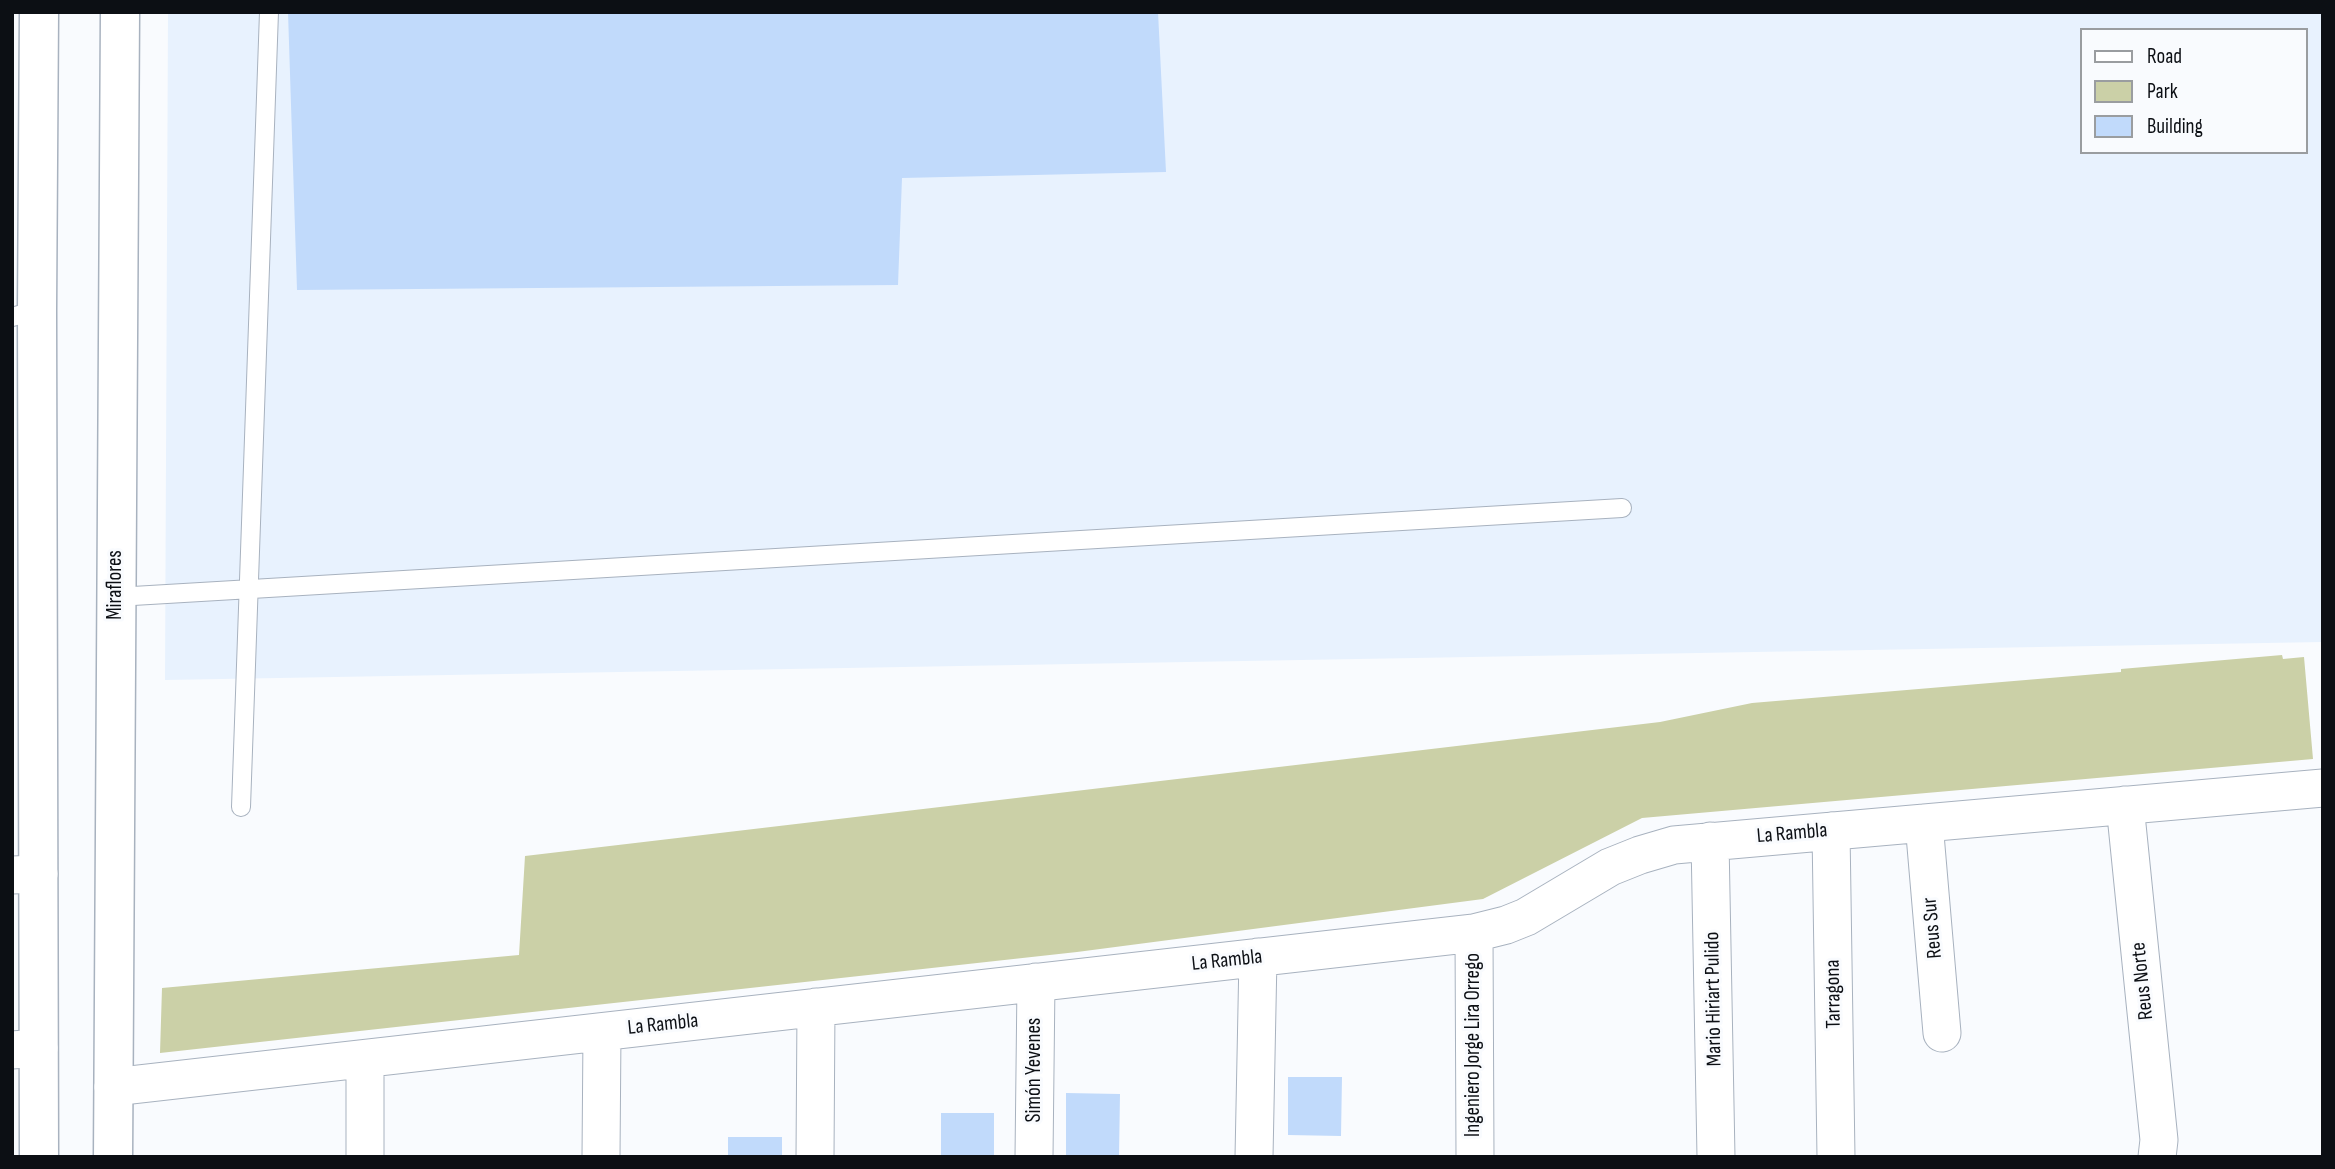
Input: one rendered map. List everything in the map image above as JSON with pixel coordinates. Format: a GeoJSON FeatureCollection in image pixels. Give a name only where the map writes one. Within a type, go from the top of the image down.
{"type":"FeatureCollection","features":[{"type":"Feature","properties":{"kind":"main road"},"geometry":{"type":"LineString","coordinates":[[39,12],[25,313],[32,665],[26,875],[26,1049],[39,1157]]}},
{"type":"Feature","properties":{"kind":"main road","name":"Miraflores"},"geometry":{"type":"LineString","coordinates":[[113,1157],[120,12]]}},
{"type":"Feature","properties":{"kind":"street","name":"La Rambla"},"geometry":{"type":"LineString","coordinates":[[113,1087],[1474,933],[1526,917],[1610,867],[1674,845],[2323,788]]}},
{"type":"Feature","properties":{"kind":"street","name":"Reus Norte"},"geometry":{"type":"LineString","coordinates":[[2125,805],[2159,1140],[2157,1157]]}},
{"type":"Feature","properties":{"kind":"street","name":"Reus Sur"},"geometry":{"type":"LineString","coordinates":[[1924,823],[1942,1033]]}},
{"type":"Feature","properties":{"kind":"street","name":"Tarragona"},"geometry":{"type":"LineString","coordinates":[[1831,831],[1836,1157]]}},
{"type":"Feature","properties":{"kind":"street","name":"Mario Hiriart Pulido"},"geometry":{"type":"LineString","coordinates":[[1710,841],[1716,1157]]}},
{"type":"Feature","properties":{"kind":"street","name":"Ingeniero Jorge Lira Orrego"},"geometry":{"type":"LineString","coordinates":[[1474,933],[1475,1157]]}},
{"type":"Feature","properties":{"kind":"street"},"geometry":{"type":"LineString","coordinates":[[1254,1157],[1258,957]]}},
{"type":"Feature","properties":{"kind":"street","name":"Simón Yevenes"},"geometry":{"type":"LineString","coordinates":[[1034,1157],[1036,982]]}},
{"type":"Feature","properties":{"kind":"street"},"geometry":{"type":"LineString","coordinates":[[815,1157],[816,1007]]}},
{"type":"Feature","properties":{"kind":"street"},"geometry":{"type":"LineString","coordinates":[[601,1157],[602,1032]]}},
{"type":"Feature","properties":{"kind":"street"},"geometry":{"type":"LineString","coordinates":[[365,1059],[365,1157]]}},
{"type":"Feature","properties":{"kind":"lane"},"geometry":{"type":"LineString","coordinates":[[241,807],[269,12]]}},
{"type":"Feature","properties":{"kind":"lane"},"geometry":{"type":"LineString","coordinates":[[116,597],[1622,508]]}},
{"type":"Feature","properties":{"kind":"shaded area"},"geometry":{"type":"Polygon","coordinates":[[[168,12],[2323,12],[2323,642],[165,680],[168,12]]]}},
{"type":"Feature","properties":{"kind":"green space"},"geometry":{"type":"Polygon","coordinates":[[[2282,655],[2283,659],[2304,657],[2313,759],[1642,818],[1483,899],[1077,952],[160,1053],[162,988],[519,955],[525,856],[1660,722],[1752,703],[2121,672],[2121,669],[2282,655]]]}},
{"type":"Feature","properties":{"kind":"building"},"geometry":{"type":"Polygon","coordinates":[[[288,12],[1158,12],[1166,172],[902,178],[898,285],[297,290],[288,12]]]}},
{"type":"Feature","properties":{"kind":"building"},"geometry":{"type":"Polygon","coordinates":[[[1288,1077],[1342,1077],[1341,1136],[1288,1135],[1288,1077]]]}},
{"type":"Feature","properties":{"kind":"building"},"geometry":{"type":"Polygon","coordinates":[[[1066,1093],[1120,1094],[1119,1157],[1066,1157],[1066,1093]]]}},
{"type":"Feature","properties":{"kind":"building"},"geometry":{"type":"Polygon","coordinates":[[[941,1113],[994,1113],[994,1157],[941,1157],[941,1113]]]}},
{"type":"Feature","properties":{"kind":"building"},"geometry":{"type":"Polygon","coordinates":[[[728,1137],[782,1137],[782,1157],[728,1157],[728,1137]]]}}]}
